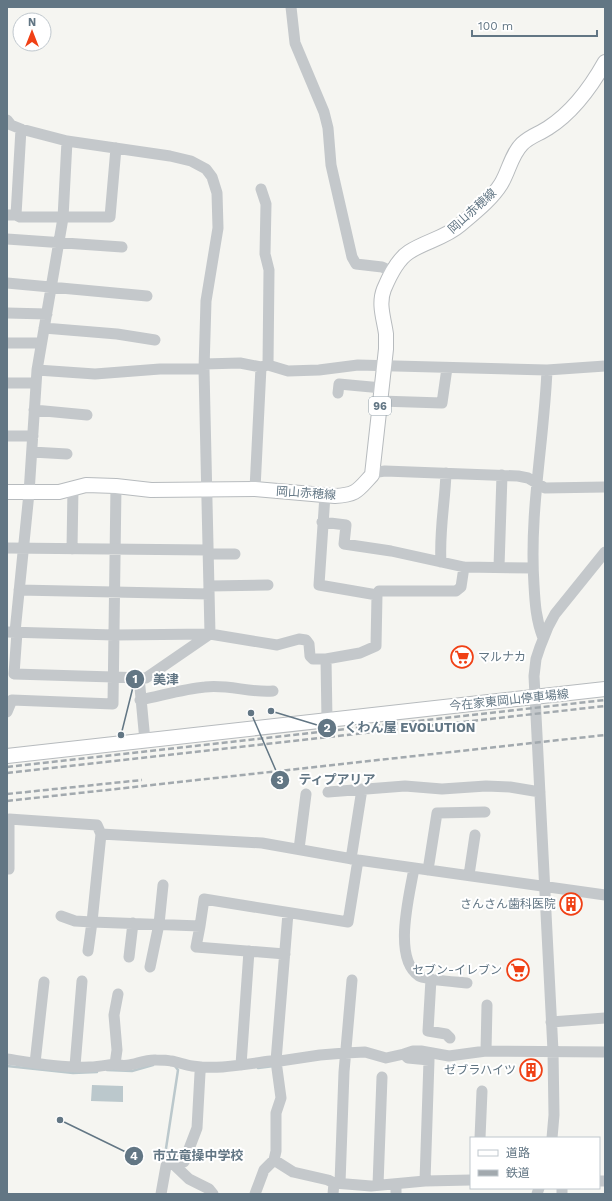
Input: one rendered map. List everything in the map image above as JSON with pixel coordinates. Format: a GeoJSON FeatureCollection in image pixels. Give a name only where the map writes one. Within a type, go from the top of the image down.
{"type":"FeatureCollection","features":[{"type":"Feature","properties":{"kind":"main road","name":"岡山赤穂線"},"geometry":{"type":"LineString","coordinates":[[7,492],[59,492],[86,485],[116,486],[151,490],[255,490],[348,496],[360,489],[372,475],[386,334],[381,309],[383,291],[393,272],[408,252],[446,235],[459,226],[495,192],[502,182],[515,153],[522,144],[562,118],[586,92],[605,62]]}},
{"type":"Feature","properties":{"kind":"main road","name":"今在家東岡山停車場線"},"geometry":{"type":"LineString","coordinates":[[7,756],[605,689]]}},
{"type":"Feature","properties":{"kind":"street"},"geometry":{"type":"LineString","coordinates":[[291,7],[292,28],[295,43],[324,112],[328,128],[331,165],[352,257],[356,264],[382,267],[393,272]]}},
{"type":"Feature","properties":{"kind":"street"},"geometry":{"type":"LineString","coordinates":[[7,120],[11,125],[21,129],[67,141],[170,156],[192,161],[206,169],[212,177],[217,193],[218,228],[206,301],[204,367],[210,634]]}},
{"type":"Feature","properties":{"kind":"street"},"geometry":{"type":"LineString","coordinates":[[21,129],[12,215],[20,217],[110,217],[116,148]]}},
{"type":"Feature","properties":{"kind":"street"},"geometry":{"type":"LineString","coordinates":[[67,141],[63,218],[36,370],[29,493],[24,548],[13,632],[14,674],[146,678],[210,634]]}},
{"type":"Feature","properties":{"kind":"street"},"geometry":{"type":"LineString","coordinates":[[255,490],[269,270],[265,254],[266,204],[261,189]]}},
{"type":"Feature","properties":{"kind":"street"},"geometry":{"type":"LineString","coordinates":[[7,239],[122,247]]}},
{"type":"Feature","properties":{"kind":"street"},"geometry":{"type":"LineString","coordinates":[[7,283],[147,296]]}},
{"type":"Feature","properties":{"kind":"street"},"geometry":{"type":"LineString","coordinates":[[7,313],[47,314]]}},
{"type":"Feature","properties":{"kind":"street"},"geometry":{"type":"LineString","coordinates":[[44,328],[118,334],[155,340]]}},
{"type":"Feature","properties":{"kind":"street"},"geometry":{"type":"LineString","coordinates":[[7,343],[41,343]]}},
{"type":"Feature","properties":{"kind":"street"},"geometry":{"type":"LineString","coordinates":[[36,370],[95,374],[240,364],[264,366],[288,371],[319,370],[358,365],[547,370],[605,366]]}},
{"type":"Feature","properties":{"kind":"street"},"geometry":{"type":"LineString","coordinates":[[338,393],[339,384],[381,394],[442,403],[447,368]]}},
{"type":"Feature","properties":{"kind":"street"},"geometry":{"type":"LineString","coordinates":[[543,638],[538,626],[536,613],[532,535],[547,370]]}},
{"type":"Feature","properties":{"kind":"street"},"geometry":{"type":"LineString","coordinates":[[7,383],[36,383]]}},
{"type":"Feature","properties":{"kind":"street"},"geometry":{"type":"LineString","coordinates":[[34,410],[87,415]]}},
{"type":"Feature","properties":{"kind":"street"},"geometry":{"type":"LineString","coordinates":[[7,436],[33,436]]}},
{"type":"Feature","properties":{"kind":"street"},"geometry":{"type":"LineString","coordinates":[[32,452],[67,454]]}},
{"type":"Feature","properties":{"kind":"street"},"geometry":{"type":"LineString","coordinates":[[372,475],[385,471],[502,475],[528,478],[545,488],[605,487]]}},
{"type":"Feature","properties":{"kind":"street"},"geometry":{"type":"LineString","coordinates":[[441,562],[441,522],[444,505],[446,473]]}},
{"type":"Feature","properties":{"kind":"street"},"geometry":{"type":"LineString","coordinates":[[499,567],[502,475]]}},
{"type":"Feature","properties":{"kind":"street"},"geometry":{"type":"LineString","coordinates":[[7,712],[12,700],[113,704],[116,486]]}},
{"type":"Feature","properties":{"kind":"street"},"geometry":{"type":"LineString","coordinates":[[72,549],[73,488]]}},
{"type":"Feature","properties":{"kind":"street"},"geometry":{"type":"LineString","coordinates":[[325,495],[318,585],[376,595]]}},
{"type":"Feature","properties":{"kind":"street"},"geometry":{"type":"LineString","coordinates":[[322,522],[346,525],[344,544],[391,551],[464,567],[533,568]]}},
{"type":"Feature","properties":{"kind":"street"},"geometry":{"type":"LineString","coordinates":[[7,548],[115,549],[235,554]]}},
{"type":"Feature","properties":{"kind":"street"},"geometry":{"type":"LineString","coordinates":[[552,1137],[554,1115],[551,1022],[534,676],[536,659],[543,638],[555,614],[605,552]]}},
{"type":"Feature","properties":{"kind":"street"},"geometry":{"type":"LineString","coordinates":[[13,632],[114,635],[210,634],[277,645],[299,639],[306,640],[309,644],[310,656],[313,659],[326,659],[360,653],[376,646],[376,595],[379,591],[456,591],[461,587],[464,567]]}},
{"type":"Feature","properties":{"kind":"street"},"geometry":{"type":"LineString","coordinates":[[19,590],[115,592],[209,590],[268,585]]}},
{"type":"Feature","properties":{"kind":"street"},"geometry":{"type":"LineString","coordinates":[[326,659],[327,720]]}},
{"type":"Feature","properties":{"kind":"street"},"geometry":{"type":"LineString","coordinates":[[139,677],[145,741]]}},
{"type":"Feature","properties":{"kind":"street"},"geometry":{"type":"LineString","coordinates":[[140,700],[205,687],[243,688],[260,692],[273,691]]}},
{"type":"Feature","properties":{"kind":"street"},"geometry":{"type":"LineString","coordinates":[[328,792],[405,786],[442,789],[486,786],[510,787],[540,792]]}},
{"type":"Feature","properties":{"kind":"street"},"geometry":{"type":"LineString","coordinates":[[285,954],[196,947],[204,899],[348,922],[362,789]]}},
{"type":"Feature","properties":{"kind":"street"},"geometry":{"type":"LineString","coordinates":[[299,850],[306,794]]}},
{"type":"Feature","properties":{"kind":"street"},"geometry":{"type":"LineString","coordinates":[[428,870],[437,814],[484,812]]}},
{"type":"Feature","properties":{"kind":"street"},"geometry":{"type":"LineString","coordinates":[[7,869],[9,869],[9,819],[97,825],[101,834],[88,951]]}},
{"type":"Feature","properties":{"kind":"street"},"geometry":{"type":"LineString","coordinates":[[101,834],[262,843],[414,868],[605,895]]}},
{"type":"Feature","properties":{"kind":"street"},"geometry":{"type":"LineString","coordinates":[[469,875],[475,835]]}},
{"type":"Feature","properties":{"kind":"street"},"geometry":{"type":"LineString","coordinates":[[414,868],[404,926],[404,942],[407,959],[413,971],[420,977],[467,983]]}},
{"type":"Feature","properties":{"kind":"street"},"geometry":{"type":"LineString","coordinates":[[150,967],[159,924],[163,885]]}},
{"type":"Feature","properties":{"kind":"street"},"geometry":{"type":"LineString","coordinates":[[256,1194],[264,1170],[274,1160],[276,1151],[276,1113],[281,1098],[276,1064],[288,913]]}},
{"type":"Feature","properties":{"kind":"street"},"geometry":{"type":"LineString","coordinates":[[61,916],[75,921],[200,926]]}},
{"type":"Feature","properties":{"kind":"street"},"geometry":{"type":"LineString","coordinates":[[129,957],[134,923]]}},
{"type":"Feature","properties":{"kind":"street"},"geometry":{"type":"LineString","coordinates":[[241,1065],[249,951]]}},
{"type":"Feature","properties":{"kind":"street"},"geometry":{"type":"LineString","coordinates":[[431,979],[428,1031],[446,1034],[450,1038]]}},
{"type":"Feature","properties":{"kind":"street"},"geometry":{"type":"LineString","coordinates":[[333,1194],[337,1183],[345,1055],[352,980]]}},
{"type":"Feature","properties":{"kind":"street"},"geometry":{"type":"LineString","coordinates":[[75,1066],[82,981]]}},
{"type":"Feature","properties":{"kind":"street"},"geometry":{"type":"LineString","coordinates":[[35,1063],[44,982]]}},
{"type":"Feature","properties":{"kind":"street"},"geometry":{"type":"LineString","coordinates":[[115,1064],[118,1050],[114,1015],[118,994]]}},
{"type":"Feature","properties":{"kind":"street"},"geometry":{"type":"LineString","coordinates":[[486,1051],[487,1005]]}},
{"type":"Feature","properties":{"kind":"street"},"geometry":{"type":"LineString","coordinates":[[551,1022],[605,1018]]}},
{"type":"Feature","properties":{"kind":"street"},"geometry":{"type":"LineString","coordinates":[[7,1059],[35,1063],[90,1067],[115,1064],[130,1066],[144,1061],[157,1060],[171,1061],[200,1070],[241,1065],[276,1064],[365,1052],[386,1058],[405,1055],[413,1051],[449,1056],[486,1051],[605,1052]]}},
{"type":"Feature","properties":{"kind":"street"},"geometry":{"type":"LineString","coordinates":[[405,1055],[429,1060],[425,1181]]}},
{"type":"Feature","properties":{"kind":"street"},"geometry":{"type":"LineString","coordinates":[[168,1159],[169,1156],[184,1162],[197,1128],[200,1070]]}},
{"type":"Feature","properties":{"kind":"street"},"geometry":{"type":"LineString","coordinates":[[378,1186],[382,1077]]}},
{"type":"Feature","properties":{"kind":"street"},"geometry":{"type":"LineString","coordinates":[[480,1137],[482,1091]]}},
{"type":"Feature","properties":{"kind":"street"},"geometry":{"type":"LineString","coordinates":[[161,1194],[168,1159]]}},
{"type":"Feature","properties":{"kind":"street"},"geometry":{"type":"LineString","coordinates":[[168,1159],[189,1179],[209,1189],[213,1194]]}},
{"type":"Feature","properties":{"kind":"street"},"geometry":{"type":"LineString","coordinates":[[274,1160],[293,1172],[337,1183],[396,1189],[425,1181],[470,1180]]}},
{"type":"Feature","properties":{"kind":"shaded area"},"geometry":{"type":"Polygon","coordinates":[[[92,1085],[123,1086],[123,1102],[91,1101],[92,1085]]]}},
{"type":"Feature","properties":{"kind":"waterway"},"geometry":{"type":"LineString","coordinates":[[107,1070],[132,1071],[153,1065]]}},
{"type":"Feature","properties":{"kind":"waterway"},"geometry":{"type":"LineString","coordinates":[[7,1066],[73,1073],[97,1072]]}},
{"type":"Feature","properties":{"kind":"waterway"},"geometry":{"type":"LineString","coordinates":[[165,1155],[178,1070],[175,1066]]}},
{"type":"Feature","properties":{"kind":"waterway"},"geometry":{"type":"LineString","coordinates":[[258,1068],[274,1066]]}},
{"type":"Feature","properties":{"kind":"railway"},"geometry":{"type":"LineString","coordinates":[[7,767],[605,700]]}},
{"type":"Feature","properties":{"kind":"railway"},"geometry":{"type":"LineString","coordinates":[[7,773],[605,706]]}},
{"type":"Feature","properties":{"kind":"railway"},"geometry":{"type":"LineString","coordinates":[[7,801],[605,735]]}},
{"type":"Feature","properties":{"kind":"railway"},"geometry":{"type":"LineString","coordinates":[[7,794],[142,780]]}},
{"type":"Feature","properties":{"kind":"place","name":"マルナカ"},"geometry":{"type":"Point","coordinates":[462,657]}},
{"type":"Feature","properties":{"kind":"place","name":"くわん屋 EVOLUTION"},"geometry":{"type":"Point","coordinates":[271,711]}},
{"type":"Feature","properties":{"kind":"place","name":"ティプアリア"},"geometry":{"type":"Point","coordinates":[251,713]}},
{"type":"Feature","properties":{"kind":"place","name":"美津"},"geometry":{"type":"Point","coordinates":[121,735]}},
{"type":"Feature","properties":{"kind":"place","name":"さんさん歯科医院"},"geometry":{"type":"Point","coordinates":[571,904]}},
{"type":"Feature","properties":{"kind":"place","name":"セブン-イレブン"},"geometry":{"type":"Point","coordinates":[518,970]}},
{"type":"Feature","properties":{"kind":"place","name":"ゼブラハイツ"},"geometry":{"type":"Point","coordinates":[531,1070]}},
{"type":"Feature","properties":{"kind":"place","name":"市立竜操中学校"},"geometry":{"type":"Point","coordinates":[60,1120]}}]}
